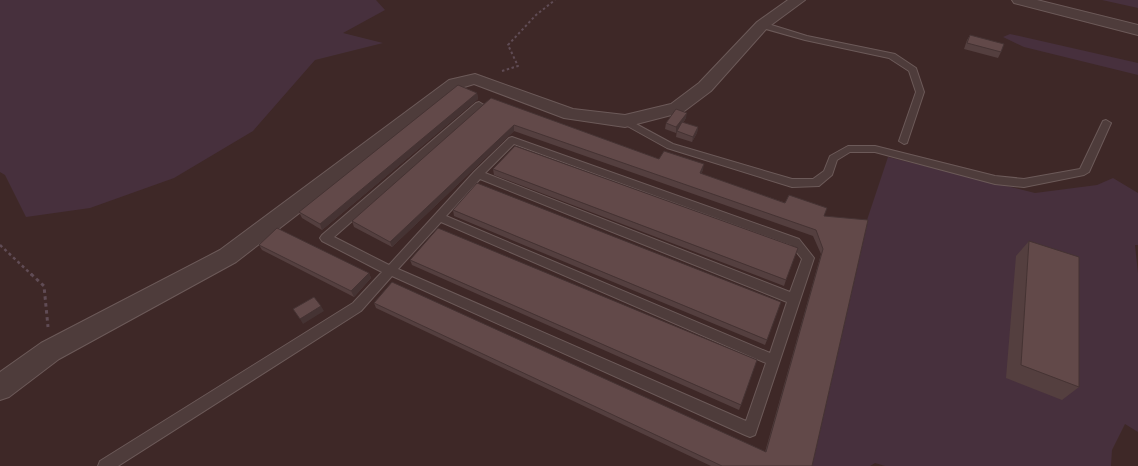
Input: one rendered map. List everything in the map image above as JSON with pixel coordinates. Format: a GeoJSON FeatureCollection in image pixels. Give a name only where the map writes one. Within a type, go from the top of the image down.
{"type":"FeatureCollection","features":[{"type":"Feature","properties":{"kind":"street"},"geometry":{"type":"LineString","coordinates":[[0,388],[50,351],[228,256],[455,84],[475,79],[570,114],[625,121],[677,108],[705,88],[762,25],[798,0]]}},
{"type":"Feature","properties":{"kind":"street"},"geometry":{"type":"LineString","coordinates":[[1019,0],[1138,30]]}},
{"type":"Feature","properties":{"kind":"lane"},"geometry":{"type":"LineString","coordinates":[[762,25],[806,38],[892,56],[913,70],[920,92],[904,141]]}},
{"type":"Feature","properties":{"kind":"lane"},"geometry":{"type":"LineString","coordinates":[[105,466],[357,307],[389,270],[478,174],[512,140],[795,242],[808,258],[750,430],[389,270],[326,238],[479,106]]}},
{"type":"Feature","properties":{"kind":"lane"},"geometry":{"type":"LineString","coordinates":[[625,121],[670,146],[792,183],[815,183],[828,173],[833,158],[848,149],[875,149],[995,180],[1024,183],[1084,172],[1106,123]]}},
{"type":"Feature","properties":{"kind":"lane"},"geometry":{"type":"LineString","coordinates":[[478,174],[794,299]]}},
{"type":"Feature","properties":{"kind":"lane"},"geometry":{"type":"LineString","coordinates":[[439,217],[774,360]]}},
{"type":"Feature","properties":{"kind":"path"},"geometry":{"type":"LineString","coordinates":[[475,79],[518,66],[508,45],[536,15],[556,0]]}},
{"type":"Feature","properties":{"kind":"path"},"geometry":{"type":"LineString","coordinates":[[0,245],[44,286],[50,351]]}},
{"type":"Feature","properties":{"kind":"shaded area"},"geometry":{"type":"Polygon","coordinates":[[[0,0],[376,0],[385,10],[343,33],[383,43],[315,60],[253,131],[174,178],[90,208],[26,217],[5,175],[0,172],[0,0]]]}},
{"type":"Feature","properties":{"kind":"shaded area"},"geometry":{"type":"Polygon","coordinates":[[[1102,0],[1138,0],[1138,8],[1102,0]]]}},
{"type":"Feature","properties":{"kind":"shaded area"},"geometry":{"type":"Polygon","coordinates":[[[1010,34],[1138,63],[1138,75],[1024,47],[1003,37],[1010,34]]]}},
{"type":"Feature","properties":{"kind":"shaded area"},"geometry":{"type":"Polygon","coordinates":[[[888,157],[1035,193],[1097,185],[1113,178],[1138,193],[1138,245],[1135,245],[1138,273],[1138,432],[1125,424],[1112,450],[1111,466],[885,466],[875,463],[870,466],[809,466],[865,226],[888,157]]]}},
{"type":"Feature","properties":{"kind":"building"},"geometry":{"type":"Polygon","coordinates":[[[970,35],[1004,44],[1001,52],[967,43],[970,35]]]}},
{"type":"Feature","properties":{"kind":"building"},"geometry":{"type":"Polygon","coordinates":[[[458,85],[477,93],[320,224],[299,212],[458,85]]]}},
{"type":"Feature","properties":{"kind":"building"},"geometry":{"type":"Polygon","coordinates":[[[491,98],[659,159],[664,151],[704,164],[700,173],[785,203],[789,195],[827,208],[824,216],[868,220],[812,466],[722,466],[374,303],[392,282],[766,452],[823,249],[816,230],[514,125],[390,242],[352,221],[491,98]]]}},
{"type":"Feature","properties":{"kind":"building"},"geometry":{"type":"Polygon","coordinates":[[[676,109],[687,113],[676,127],[666,123],[676,109]]]}},
{"type":"Feature","properties":{"kind":"building"},"geometry":{"type":"Polygon","coordinates":[[[682,122],[698,127],[693,137],[677,131],[682,122]]]}},
{"type":"Feature","properties":{"kind":"building"},"geometry":{"type":"Polygon","coordinates":[[[515,146],[798,248],[786,280],[493,169],[515,146]]]}},
{"type":"Feature","properties":{"kind":"building"},"geometry":{"type":"Polygon","coordinates":[[[477,183],[781,302],[767,340],[453,210],[477,183]]]}},
{"type":"Feature","properties":{"kind":"building"},"geometry":{"type":"Polygon","coordinates":[[[277,228],[369,273],[351,291],[259,245],[277,228]]]}},
{"type":"Feature","properties":{"kind":"building"},"geometry":{"type":"Polygon","coordinates":[[[438,228],[757,360],[741,405],[410,260],[438,228]]]}},
{"type":"Feature","properties":{"kind":"building"},"geometry":{"type":"Polygon","coordinates":[[[1029,241],[1079,257],[1079,387],[1021,365],[1029,241]]]}},
{"type":"Feature","properties":{"kind":"building"},"geometry":{"type":"Polygon","coordinates":[[[314,297],[321,306],[300,319],[293,309],[314,297]]]}}]}
